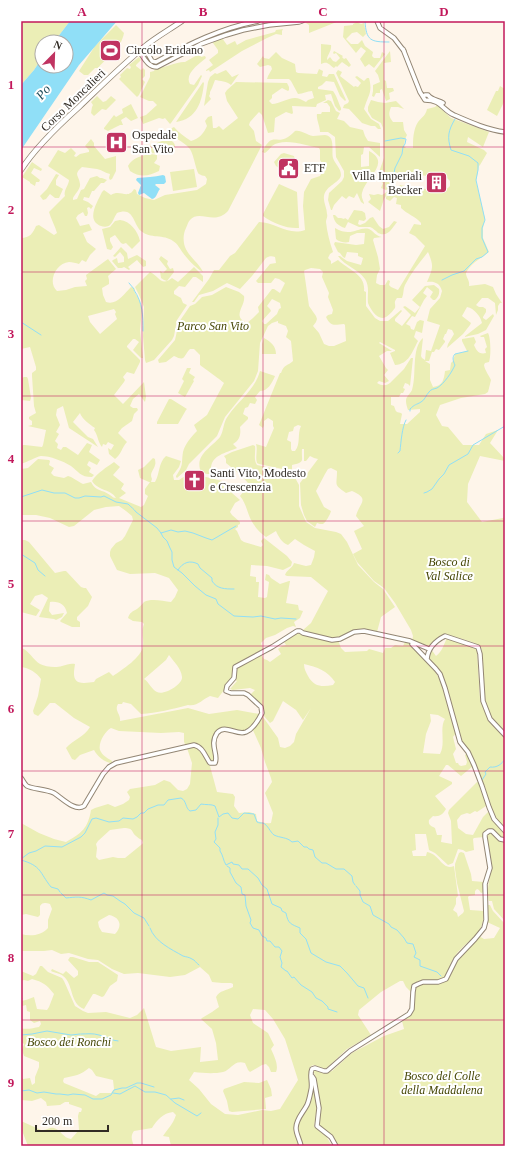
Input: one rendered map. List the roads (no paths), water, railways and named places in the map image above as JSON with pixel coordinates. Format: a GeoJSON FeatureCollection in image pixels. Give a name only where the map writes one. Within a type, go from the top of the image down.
{"type":"FeatureCollection","features":[{"type":"Feature","properties":{"kind":"main road","name":"Corso Moncalieri"},"geometry":{"type":"LineString","coordinates":[[21,170],[31,156],[65,119],[139,51],[182,21]]}},
{"type":"Feature","properties":{"kind":"street"},"geometry":{"type":"LineString","coordinates":[[144,47],[152,61],[156,62],[208,36],[238,25],[258,21]]}},
{"type":"Feature","properties":{"kind":"street"},"geometry":{"type":"LineString","coordinates":[[139,51],[149,65],[157,67],[201,44],[226,35],[253,27],[302,21]]}},
{"type":"Feature","properties":{"kind":"street"},"geometry":{"type":"LineString","coordinates":[[377,21],[380,28],[394,38],[403,49],[425,100],[429,98],[441,104],[454,116],[488,128],[505,130]]}},
{"type":"Feature","properties":{"kind":"street"},"geometry":{"type":"LineString","coordinates":[[21,778],[28,787],[50,791],[66,802],[81,808],[85,805],[106,770],[116,762],[194,745],[199,746],[202,749],[210,763],[215,763],[216,758],[214,745],[217,734],[221,730],[226,729],[242,733],[247,731],[253,726],[262,713],[261,707],[248,695],[244,693],[231,694],[226,691],[227,686],[234,678],[235,667],[272,647],[297,631],[332,640],[354,632],[364,631],[410,641],[429,649]]}},
{"type":"Feature","properties":{"kind":"street"},"geometry":{"type":"LineString","coordinates":[[427,659],[429,649],[445,636],[478,647],[480,654],[483,701],[490,719],[505,734]]}},
{"type":"Feature","properties":{"kind":"street"},"geometry":{"type":"LineString","coordinates":[[410,641],[440,674],[460,742],[468,752],[472,761],[494,819],[505,831]]}},
{"type":"Feature","properties":{"kind":"street"},"geometry":{"type":"LineString","coordinates":[[301,1146],[296,1126],[299,1117],[307,1104],[312,1088],[312,1069],[315,1068],[324,1071],[329,1070],[354,1048],[383,1032],[409,1014],[412,1009],[413,989],[416,985],[426,982],[438,982],[447,978],[456,959],[478,936],[485,924],[485,884],[490,868],[485,837],[486,834],[489,831],[492,831],[500,839],[505,840]]}},
{"type":"Feature","properties":{"kind":"street"},"geometry":{"type":"LineString","coordinates":[[312,1076],[314,1078],[319,1105],[316,1122],[317,1126],[331,1137],[336,1146]]}},
{"type":"Feature","properties":{"kind":"water"},"geometry":{"type":"Polygon","coordinates":[[[70,21],[117,21],[74,72],[74,34],[60,34],[70,21]]]}},
{"type":"Feature","properties":{"kind":"water","name":"Po"},"geometry":{"type":"Polygon","coordinates":[[[34,70],[34,74],[73,74],[21,150],[21,85],[34,70]]]}},
{"type":"Feature","properties":{"kind":"water"},"geometry":{"type":"Polygon","coordinates":[[[165,176],[166,182],[164,184],[155,185],[160,189],[155,197],[152,199],[144,193],[139,195],[138,193],[141,185],[136,180],[137,178],[165,176]]]}},
{"type":"Feature","properties":{"kind":"waterway"},"geometry":{"type":"LineString","coordinates":[[365,21],[367,33],[371,39],[378,42],[389,42]]}},
{"type":"Feature","properties":{"kind":"waterway"},"geometry":{"type":"LineString","coordinates":[[442,280],[464,271],[476,259],[482,257],[488,252],[482,238],[482,228],[485,220],[476,180],[478,163],[469,156],[451,150],[449,134],[455,119]]}},
{"type":"Feature","properties":{"kind":"waterway"},"geometry":{"type":"LineString","coordinates":[[385,141],[401,138],[406,139],[402,154],[395,168],[393,178]]}},
{"type":"Feature","properties":{"kind":"waterway"},"geometry":{"type":"LineString","coordinates":[[129,283],[134,289]]}},
{"type":"Feature","properties":{"kind":"waterway"},"geometry":{"type":"LineString","coordinates":[[134,290],[141,305],[143,315],[143,331]]}},
{"type":"Feature","properties":{"kind":"waterway"},"geometry":{"type":"LineString","coordinates":[[21,322],[41,335]]}},
{"type":"Feature","properties":{"kind":"waterway"},"geometry":{"type":"LineString","coordinates":[[410,411],[413,406],[424,400],[430,391],[440,386],[448,378],[455,365],[453,356],[455,354],[468,351]]}},
{"type":"Feature","properties":{"kind":"waterway"},"geometry":{"type":"LineString","coordinates":[[398,453],[400,451],[406,420]]}},
{"type":"Feature","properties":{"kind":"waterway"},"geometry":{"type":"LineString","coordinates":[[424,493],[432,489],[449,465],[468,454],[473,445],[505,426]]}},
{"type":"Feature","properties":{"kind":"waterway"},"geometry":{"type":"LineString","coordinates":[[21,497],[42,490],[54,493],[65,493],[75,498],[85,496],[104,496],[116,502],[128,504],[157,528],[167,541],[172,552],[174,567],[206,595],[216,599],[218,604],[234,616],[261,616],[275,619],[296,619]]}},
{"type":"Feature","properties":{"kind":"waterway"},"geometry":{"type":"LineString","coordinates":[[161,533],[171,530],[178,532],[185,531],[212,540],[236,526]]}},
{"type":"Feature","properties":{"kind":"waterway"},"geometry":{"type":"LineString","coordinates":[[21,554],[35,563],[38,570],[45,576]]}},
{"type":"Feature","properties":{"kind":"waterway"},"geometry":{"type":"LineString","coordinates":[[178,570],[184,564],[189,562],[198,564],[200,568],[212,578],[212,581],[216,586],[224,589],[234,589]]}},
{"type":"Feature","properties":{"kind":"waterway"},"geometry":{"type":"LineString","coordinates":[[482,780],[486,774],[485,772],[490,767],[499,765],[505,759]]}},
{"type":"Feature","properties":{"kind":"waterway"},"geometry":{"type":"LineString","coordinates":[[21,859],[29,853],[45,846],[62,847],[81,837],[85,833],[92,819],[96,818],[109,822],[119,821],[123,818],[133,819],[148,809],[158,805],[164,805],[168,800],[181,798],[190,811],[196,810],[201,804],[215,806],[219,817],[228,813],[232,818],[238,819],[244,813],[254,814],[257,822],[265,824],[274,835],[288,839],[292,842],[298,841],[304,847],[313,850],[315,857],[322,863],[326,863],[336,869],[344,869],[352,876],[355,885]]}},
{"type":"Feature","properties":{"kind":"waterway"},"geometry":{"type":"LineString","coordinates":[[218,818],[218,825],[215,832],[216,839],[214,842],[220,848],[226,865],[232,862],[233,864],[239,865],[242,869],[248,869],[258,878],[262,885],[267,889],[272,904],[281,908],[282,911],[286,913],[290,923],[300,928],[300,933],[306,939],[311,953],[326,962],[340,966],[358,986],[364,988],[368,998]]}},
{"type":"Feature","properties":{"kind":"waterway"},"geometry":{"type":"LineString","coordinates":[[21,860],[37,867],[51,887],[58,889],[60,892]]}},
{"type":"Feature","properties":{"kind":"waterway"},"geometry":{"type":"LineString","coordinates":[[227,866],[230,868],[230,872],[236,883],[241,887],[242,894],[245,895],[246,906],[251,920],[250,923],[253,928],[259,930],[267,941],[270,941],[275,947],[279,947],[282,951],[280,957],[282,963],[281,967],[287,971],[292,978],[294,977],[301,985],[312,992],[316,998],[328,1007],[328,1009],[337,1012]]}},
{"type":"Feature","properties":{"kind":"waterway"},"geometry":{"type":"LineString","coordinates":[[356,886],[360,891],[363,902],[370,906],[373,915],[397,930],[407,943],[413,944],[416,953],[414,957],[420,960],[420,966],[437,972],[441,976]]}},
{"type":"Feature","properties":{"kind":"waterway"},"geometry":{"type":"LineString","coordinates":[[61,893],[66,898],[81,897],[91,900],[104,893],[113,896],[125,904],[134,913],[144,918],[149,926]]}},
{"type":"Feature","properties":{"kind":"waterway"},"geometry":{"type":"LineString","coordinates":[[150,928],[152,933],[164,945],[183,956],[193,959],[199,965]]}},
{"type":"Feature","properties":{"kind":"waterway"},"geometry":{"type":"LineString","coordinates":[[21,1035],[47,1031],[71,1035],[80,1034]]}},
{"type":"Feature","properties":{"kind":"waterway"},"geometry":{"type":"LineString","coordinates":[[81,1034],[97,1034],[118,1041]]}},
{"type":"Feature","properties":{"kind":"waterway"},"geometry":{"type":"LineString","coordinates":[[21,1091],[29,1090],[37,1093],[44,1092],[68,1095],[85,1095],[93,1099],[102,1099],[111,1095],[114,1090],[126,1088],[137,1083],[154,1087]]}},
{"type":"Feature","properties":{"kind":"waterway"},"geometry":{"type":"LineString","coordinates":[[113,1093],[120,1094],[135,1086],[145,1092],[155,1092],[166,1095],[175,1103],[197,1116],[201,1113]]}},
{"type":"Feature","properties":{"kind":"waterway"},"geometry":{"type":"LineString","coordinates":[[171,1099],[179,1098],[184,1100]]}},
{"type":"Feature","properties":{"kind":"place","name":"Circolo Eridano"},"geometry":{"type":"Point","coordinates":[111,50]}},
{"type":"Feature","properties":{"kind":"place","name":"Ospedale San Vito"},"geometry":{"type":"Point","coordinates":[116,142]}},
{"type":"Feature","properties":{"kind":"place","name":"ETF"},"geometry":{"type":"Point","coordinates":[289,168]}},
{"type":"Feature","properties":{"kind":"place","name":"Villa Imperiali Becker"},"geometry":{"type":"Point","coordinates":[437,183]}},
{"type":"Feature","properties":{"kind":"place","name":"Santi Vito, Modesto e Crescenzia"},"geometry":{"type":"Point","coordinates":[195,480]}},
{"type":"Feature","properties":{"kind":"park label","name":"Parco San Vito"},"geometry":{"type":"Point","coordinates":[213,326]}},
{"type":"Feature","properties":{"kind":"park label","name":"Bosco di Val Salice"},"geometry":{"type":"Point","coordinates":[449,569]}},
{"type":"Feature","properties":{"kind":"park label","name":"Bosco dei Ronchi"},"geometry":{"type":"Point","coordinates":[69,1042]}},
{"type":"Feature","properties":{"kind":"park label","name":"Bosco del Colle della Maddalena"},"geometry":{"type":"Point","coordinates":[442,1083]}}]}
